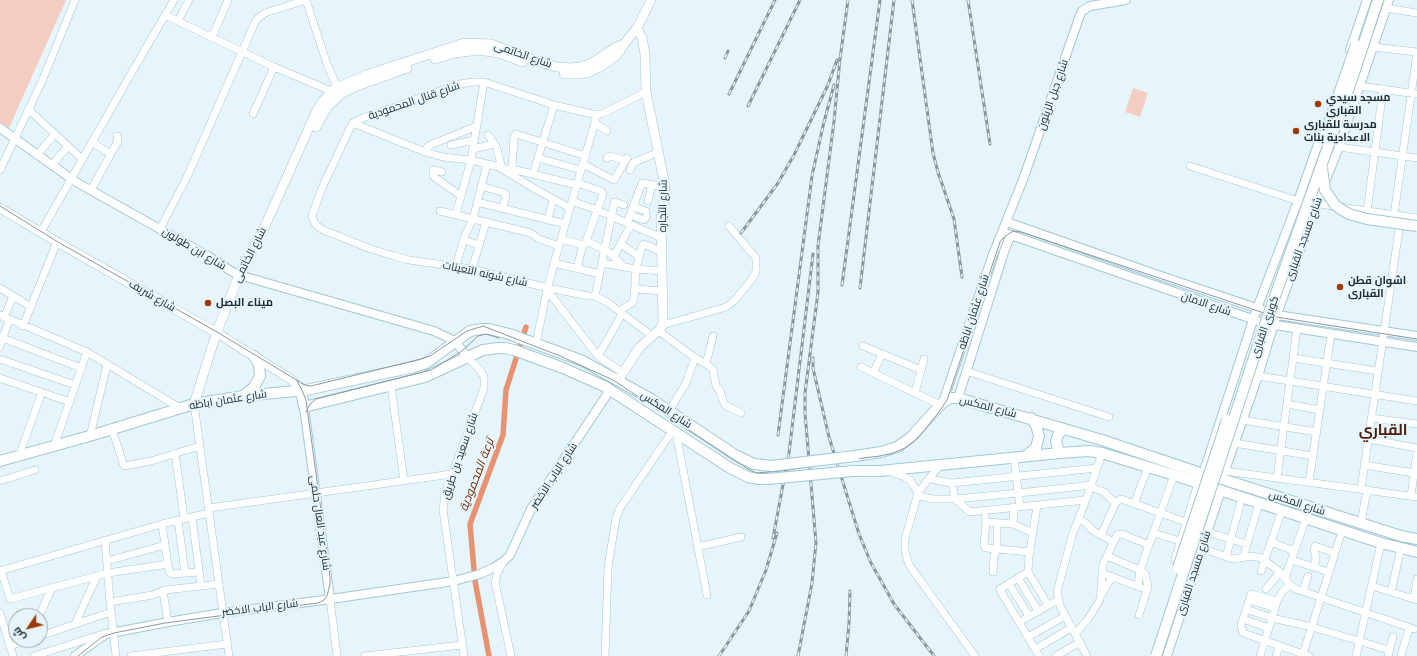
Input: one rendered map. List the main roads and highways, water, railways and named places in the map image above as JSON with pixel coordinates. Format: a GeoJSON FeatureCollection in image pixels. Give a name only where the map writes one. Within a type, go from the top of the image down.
{"type":"FeatureCollection","features":[{"type":"Feature","properties":{"kind":"main road"},"geometry":{"type":"LineString","coordinates":[[624,44],[637,28],[651,0]]}},
{"type":"Feature","properties":{"kind":"main road","name":"كوبرى القبارى"},"geometry":{"type":"LineString","coordinates":[[1150,656],[1207,478],[1372,0]]}},
{"type":"Feature","properties":{"kind":"main road","name":"كوبرى القبارى"},"geometry":{"type":"LineString","coordinates":[[1156,656],[1262,333],[1322,165],[1378,0]]}},
{"type":"Feature","properties":{"kind":"main road","name":"شارع التجاره"},"geometry":{"type":"LineString","coordinates":[[621,377],[640,347],[658,331],[663,291],[661,213],[665,187],[646,92],[645,54],[642,38],[637,28]]}},
{"type":"Feature","properties":{"kind":"main road","name":"شارع الخاتمى"},"geometry":{"type":"LineString","coordinates":[[194,404],[216,333],[239,275],[265,226],[316,112],[334,89],[369,74],[464,43],[474,42],[490,44],[557,68],[580,67],[592,63],[616,47],[624,44]]}},
{"type":"Feature","properties":{"kind":"main road","name":"شارع الخاتمى"},"geometry":{"type":"LineString","coordinates":[[288,176],[292,172],[326,108],[341,94],[354,87],[444,56],[463,51],[479,50],[499,53],[550,71],[576,74],[600,67],[617,55],[624,44]]}},
{"type":"Feature","properties":{"kind":"main road"},"geometry":{"type":"LineString","coordinates":[[1322,165],[1325,190],[1329,198],[1342,210],[1367,219],[1417,226]]}},
{"type":"Feature","properties":{"kind":"main road","name":"شارع شريف"},"geometry":{"type":"LineString","coordinates":[[0,208],[216,333],[292,380],[301,390]]}},
{"type":"Feature","properties":{"kind":"main road","name":"شارع المكس"},"geometry":{"type":"LineString","coordinates":[[455,341],[470,331],[489,329],[509,334],[583,361],[599,370],[621,377],[726,450],[745,461],[762,465],[771,466],[885,451],[904,443],[916,433],[942,404],[951,398],[958,398],[1031,418],[1102,440],[1200,478],[1221,490],[1342,531],[1417,552]]}},
{"type":"Feature","properties":{"kind":"main road","name":"شارع عثمان اباظه"},"geometry":{"type":"LineString","coordinates":[[0,462],[194,404],[337,384],[414,367],[431,359],[455,341]]}},
{"type":"Feature","properties":{"kind":"main road","name":"شارع المكس"},"geometry":{"type":"LineString","coordinates":[[304,407],[391,386],[433,374],[483,350],[505,348],[563,368],[610,390],[739,473],[748,477],[768,479],[853,471],[880,471],[940,466],[1060,453],[1102,453],[1174,475],[1200,478],[1223,475],[1361,523],[1417,540]]}},
{"type":"Feature","properties":{"kind":"main road"},"geometry":{"type":"LineString","coordinates":[[243,396],[254,387],[260,376],[259,364],[254,356]]}},
{"type":"Feature","properties":{"kind":"main road","name":"شارع عبد العال حلمى"},"geometry":{"type":"LineString","coordinates":[[301,390],[304,407]]}},
{"type":"Feature","properties":{"kind":"main road"},"geometry":{"type":"LineString","coordinates":[[1026,456],[1033,451],[1039,440],[1038,428],[1031,418]]}},
{"type":"Feature","properties":{"kind":"main road"},"geometry":{"type":"LineString","coordinates":[[1060,453],[1056,442],[1058,434],[1063,429]]}},
{"type":"Feature","properties":{"kind":"waterway","name":"ترعة المحمودية"},"geometry":{"type":"LineString","coordinates":[[489,656],[475,581],[470,524],[503,435],[506,390],[526,327]]}},
{"type":"Feature","properties":{"kind":"tram line"},"geometry":{"type":"LineString","coordinates":[[0,206],[58,242],[217,332],[305,385],[311,386],[421,359],[430,356],[467,331],[483,326],[560,356],[613,380],[756,473],[782,471],[880,456],[905,448],[918,438],[947,400],[1000,242],[1013,231],[1021,232],[1276,317],[1417,339]]}},
{"type":"Feature","properties":{"kind":"tram line"},"geometry":{"type":"LineString","coordinates":[[306,412],[310,404],[316,399],[431,370],[462,351],[478,336],[486,334],[499,338]]}},
{"type":"Feature","properties":{"kind":"tram line"},"geometry":{"type":"LineString","coordinates":[[78,656],[102,637],[114,633],[165,623],[318,603],[324,600],[327,596],[330,577],[306,400],[297,381]]}},
{"type":"Feature","properties":{"kind":"railway"},"geometry":{"type":"LineString","coordinates":[[729,94],[775,0]]}},
{"type":"Feature","properties":{"kind":"railway"},"geometry":{"type":"LineString","coordinates":[[748,106],[800,0]]}},
{"type":"Feature","properties":{"kind":"railway"},"geometry":{"type":"LineString","coordinates":[[798,656],[812,583],[816,543],[805,413],[805,393],[818,292],[818,246],[848,0]]}},
{"type":"Feature","properties":{"kind":"railway"},"geometry":{"type":"LineString","coordinates":[[842,285],[880,0]]}},
{"type":"Feature","properties":{"kind":"railway"},"geometry":{"type":"LineString","coordinates":[[860,288],[894,0]]}},
{"type":"Feature","properties":{"kind":"railway"},"geometry":{"type":"LineString","coordinates":[[912,0],[933,153],[954,219],[962,277]]}},
{"type":"Feature","properties":{"kind":"railway"},"geometry":{"type":"LineString","coordinates":[[968,0],[990,144]]}},
{"type":"Feature","properties":{"kind":"railway"},"geometry":{"type":"LineString","coordinates":[[725,58],[728,51]]}},
{"type":"Feature","properties":{"kind":"railway"},"geometry":{"type":"LineString","coordinates":[[741,233],[778,183],[794,155],[828,85],[837,60]]}},
{"type":"Feature","properties":{"kind":"railway"},"geometry":{"type":"LineString","coordinates":[[778,435],[812,176],[834,85]]}},
{"type":"Feature","properties":{"kind":"railway"},"geometry":{"type":"LineString","coordinates":[[773,538],[789,453],[813,254]]}},
{"type":"Feature","properties":{"kind":"railway"},"geometry":{"type":"LineString","coordinates":[[813,358],[813,368],[829,437],[859,534],[871,563],[894,604],[934,656]]}},
{"type":"Feature","properties":{"kind":"railway"},"geometry":{"type":"LineString","coordinates":[[719,656],[749,611],[766,570],[777,533]]}},
{"type":"Feature","properties":{"kind":"railway"},"geometry":{"type":"LineString","coordinates":[[846,656],[850,591]]}},
{"type":"Feature","properties":{"kind":"place","name":"مسجد سيدي القباري"},"geometry":{"type":"Point","coordinates":[1318,104]}},
{"type":"Feature","properties":{"kind":"place","name":"مدرسة للقبارى الاعدادية بنات"},"geometry":{"type":"Point","coordinates":[1296,131]}},
{"type":"Feature","properties":{"kind":"place","name":"اشوان قطن القبارى"},"geometry":{"type":"Point","coordinates":[1340,287]}},
{"type":"Feature","properties":{"kind":"place","name":"ميناء البصل"},"geometry":{"type":"Point","coordinates":[208,303]}},
{"type":"Feature","properties":{"kind":"district","name":"القباري"},"geometry":{"type":"Point","coordinates":[1383,431]}}]}
